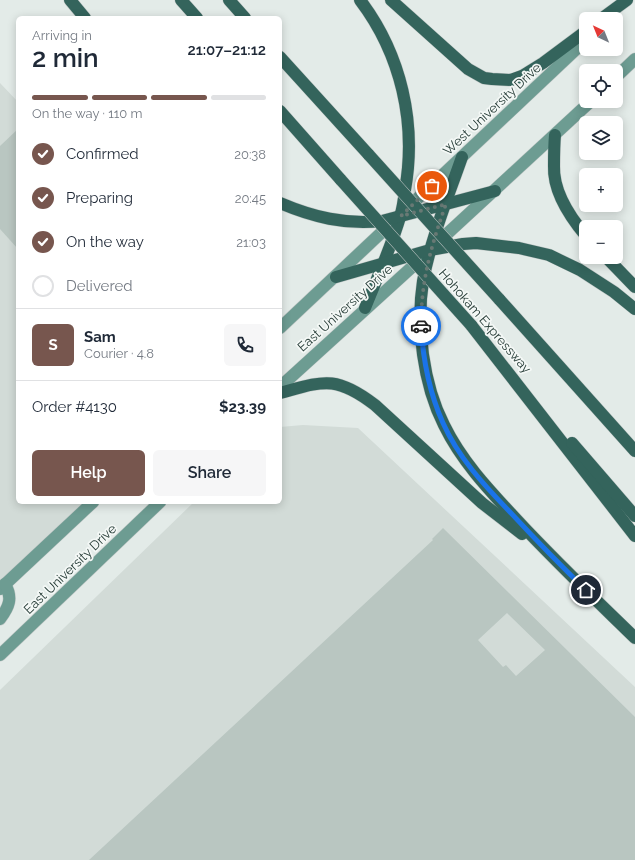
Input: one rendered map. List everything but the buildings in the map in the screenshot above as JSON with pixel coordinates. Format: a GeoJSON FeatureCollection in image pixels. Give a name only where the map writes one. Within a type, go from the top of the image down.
{"type":"FeatureCollection","features":[{"type":"Feature","properties":{"kind":"highway"},"geometry":{"type":"LineString","coordinates":[[70,0],[83,16]]}},
{"type":"Feature","properties":{"kind":"highway"},"geometry":{"type":"LineString","coordinates":[[181,0],[195,16]]}},
{"type":"Feature","properties":{"kind":"highway"},"geometry":{"type":"LineString","coordinates":[[228,0],[243,16]]}},
{"type":"Feature","properties":{"kind":"highway"},"geometry":{"type":"LineString","coordinates":[[360,0],[379,28],[391,54],[402,88],[409,133],[408,174],[401,216],[365,308]]}},
{"type":"Feature","properties":{"kind":"highway"},"geometry":{"type":"LineString","coordinates":[[391,0],[468,70],[484,78],[511,80],[522,76],[543,63],[579,36]]}},
{"type":"Feature","properties":{"kind":"highway"},"geometry":{"type":"LineString","coordinates":[[611,12],[627,0]]}},
{"type":"Feature","properties":{"kind":"highway","name":"Hohokam Expressway"},"geometry":{"type":"LineString","coordinates":[[282,59],[635,450]]}},
{"type":"Feature","properties":{"kind":"highway","name":"Hohokam Expressway"},"geometry":{"type":"LineString","coordinates":[[282,113],[471,325],[635,516]]}},
{"type":"Feature","properties":{"kind":"highway"},"geometry":{"type":"LineString","coordinates":[[555,135],[554,167],[559,192],[579,226]]}},
{"type":"Feature","properties":{"kind":"highway"},"geometry":{"type":"LineString","coordinates":[[462,157],[430,250],[422,293],[422,347],[430,386],[443,424],[477,476],[550,555],[635,638]]}},
{"type":"Feature","properties":{"kind":"highway"},"geometry":{"type":"LineString","coordinates":[[282,204],[306,214],[342,221],[365,222],[401,216],[495,191]]}},
{"type":"Feature","properties":{"kind":"highway"},"geometry":{"type":"LineString","coordinates":[[336,277],[430,250],[476,243],[519,248],[549,255],[580,270],[614,292],[635,309]]}},
{"type":"Feature","properties":{"kind":"highway"},"geometry":{"type":"LineString","coordinates":[[613,264],[635,287]]}},
{"type":"Feature","properties":{"kind":"highway"},"geometry":{"type":"LineString","coordinates":[[471,325],[635,536]]}},
{"type":"Feature","properties":{"kind":"highway"},"geometry":{"type":"LineString","coordinates":[[282,393],[326,382],[348,387],[356,391],[375,405],[482,503],[550,555]]}},
{"type":"Feature","properties":{"kind":"main road"},"geometry":{"type":"LineString","coordinates":[[615,12],[627,0]]}},
{"type":"Feature","properties":{"kind":"main road","name":"West University Drive"},"geometry":{"type":"LineString","coordinates":[[401,216],[579,47]]}},
{"type":"Feature","properties":{"kind":"main road"},"geometry":{"type":"LineString","coordinates":[[623,70],[635,59]]}},
{"type":"Feature","properties":{"kind":"main road"},"geometry":{"type":"LineString","coordinates":[[430,250],[584,108]]}},
{"type":"Feature","properties":{"kind":"main road"},"geometry":{"type":"LineString","coordinates":[[282,326],[401,216]]}},
{"type":"Feature","properties":{"kind":"main road","name":"East University Drive"},"geometry":{"type":"LineString","coordinates":[[282,385],[430,250]]}},
{"type":"Feature","properties":{"kind":"main road"},"geometry":{"type":"LineString","coordinates":[[0,619],[8,608],[10,602],[10,596],[3,587],[91,504]]}},
{"type":"Feature","properties":{"kind":"main road","name":"East University Drive"},"geometry":{"type":"LineString","coordinates":[[0,655],[158,504]]}},
{"type":"Feature","properties":{"kind":"shaded area"},"geometry":{"type":"Polygon","coordinates":[[[0,83],[16,100],[16,504],[91,504],[0,589],[0,83]]]}},
{"type":"Feature","properties":{"kind":"shaded area"},"geometry":{"type":"Polygon","coordinates":[[[303,425],[358,428],[635,687],[635,860],[0,860],[0,690],[192,504],[282,504],[282,427],[303,425]]]}},
{"type":"Feature","properties":{"kind":"way so far"},"geometry":{"type":"LineString","coordinates":[[421,326],[423,281],[430,250],[446,204],[401,216],[432,186]]}},
{"type":"Feature","properties":{"kind":"route"},"geometry":{"type":"LineString","coordinates":[[421,326],[425,369],[443,424],[454,443],[477,476],[493,494],[550,555],[586,590]]}}]}
